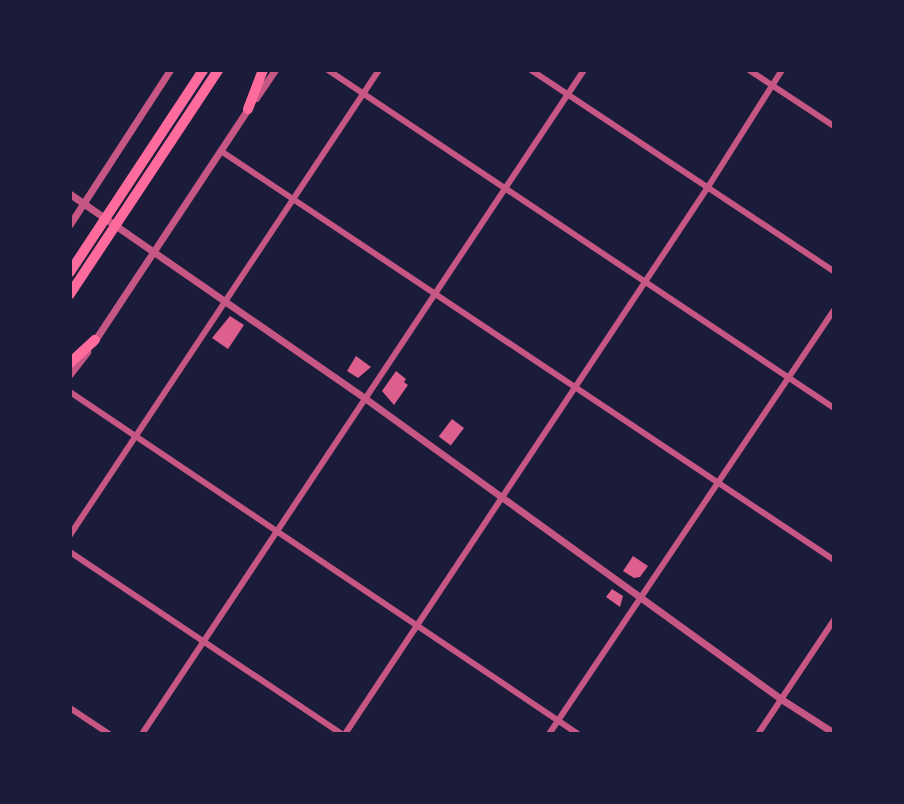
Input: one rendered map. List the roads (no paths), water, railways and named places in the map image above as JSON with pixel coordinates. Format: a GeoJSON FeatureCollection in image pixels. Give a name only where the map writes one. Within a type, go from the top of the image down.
{"type":"FeatureCollection","features":[{"type":"Feature","properties":{"kind":"highway"},"geometry":{"type":"LineString","coordinates":[[70,272],[203,70]]}},
{"type":"Feature","properties":{"kind":"highway"},"geometry":{"type":"LineString","coordinates":[[70,294],[218,70]]}},
{"type":"Feature","properties":{"kind":"highway"},"geometry":{"type":"LineString","coordinates":[[248,109],[263,70]]}},
{"type":"Feature","properties":{"kind":"highway"},"geometry":{"type":"LineString","coordinates":[[70,363],[95,340]]}},
{"type":"Feature","properties":{"kind":"street"},"geometry":{"type":"LineString","coordinates":[[70,224],[170,70]]}},
{"type":"Feature","properties":{"kind":"street"},"geometry":{"type":"LineString","coordinates":[[70,374],[156,251],[275,70]]}},
{"type":"Feature","properties":{"kind":"street"},"geometry":{"type":"LineString","coordinates":[[328,70],[643,283],[834,408]]}},
{"type":"Feature","properties":{"kind":"street"},"geometry":{"type":"LineString","coordinates":[[70,535],[136,438],[225,299],[380,70]]}},
{"type":"Feature","properties":{"kind":"street"},"geometry":{"type":"LineString","coordinates":[[531,70],[834,271]]}},
{"type":"Feature","properties":{"kind":"street"},"geometry":{"type":"LineString","coordinates":[[142,734],[584,70]]}},
{"type":"Feature","properties":{"kind":"street"},"geometry":{"type":"LineString","coordinates":[[749,70],[834,126]]}},
{"type":"Feature","properties":{"kind":"street"},"geometry":{"type":"LineString","coordinates":[[70,552],[344,734],[708,187],[782,70]]}},
{"type":"Feature","properties":{"kind":"street"},"geometry":{"type":"LineString","coordinates":[[221,151],[435,291],[573,387],[834,560]]}},
{"type":"Feature","properties":{"kind":"street"},"geometry":{"type":"LineString","coordinates":[[70,194],[225,299],[781,699],[834,733]]}},
{"type":"Feature","properties":{"kind":"street"},"geometry":{"type":"LineString","coordinates":[[549,734],[834,310]]}},
{"type":"Feature","properties":{"kind":"street"},"geometry":{"type":"LineString","coordinates":[[70,392],[578,734]]}},
{"type":"Feature","properties":{"kind":"street"},"geometry":{"type":"LineString","coordinates":[[758,734],[834,620]]}},
{"type":"Feature","properties":{"kind":"street"},"geometry":{"type":"LineString","coordinates":[[70,708],[109,734]]}}]}
